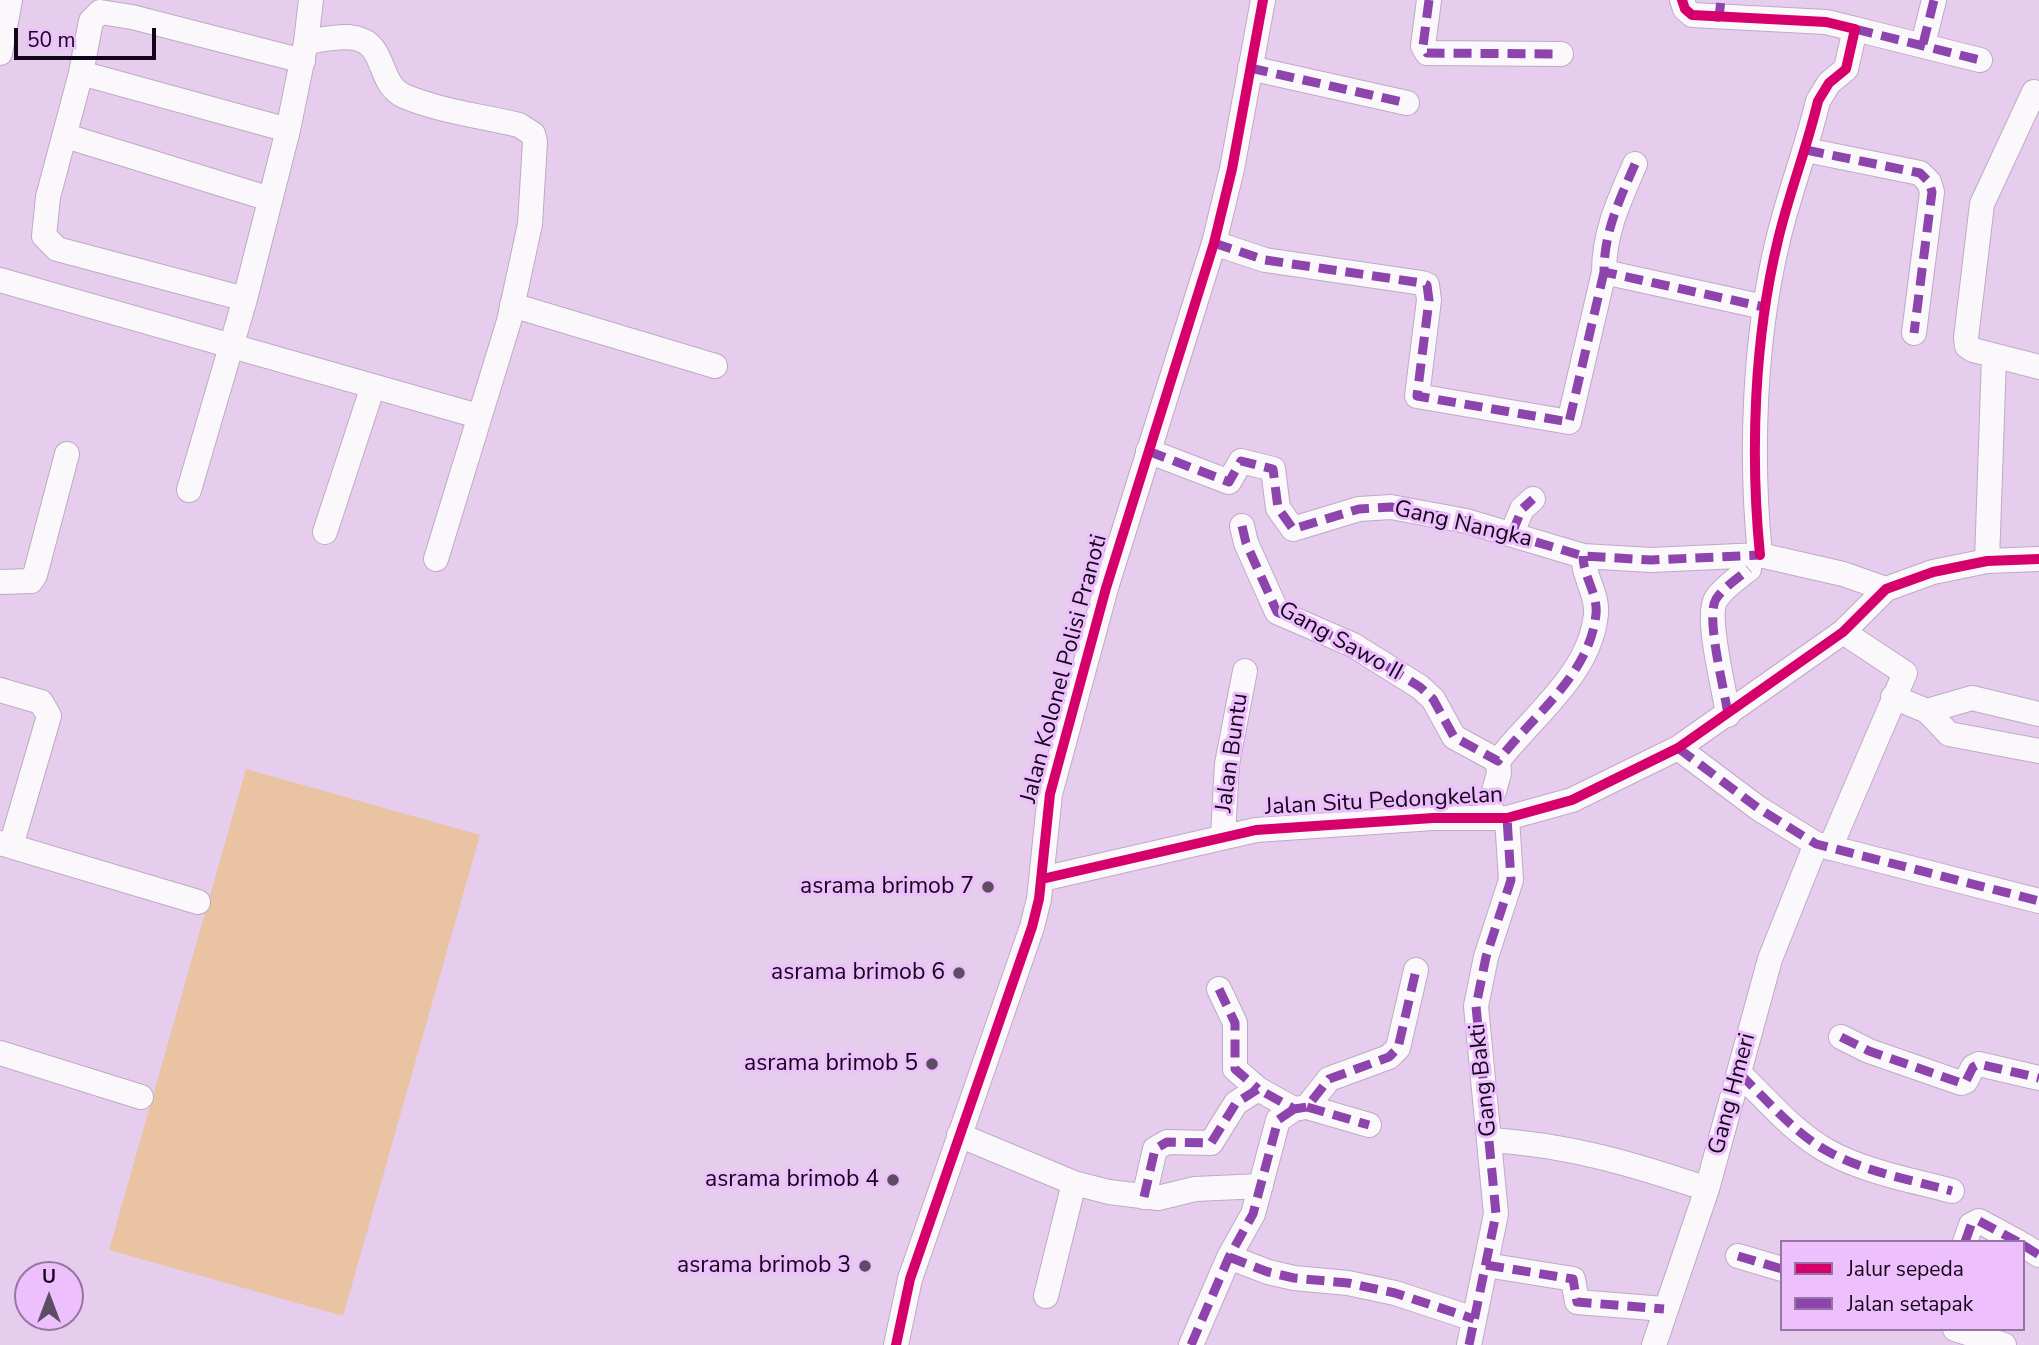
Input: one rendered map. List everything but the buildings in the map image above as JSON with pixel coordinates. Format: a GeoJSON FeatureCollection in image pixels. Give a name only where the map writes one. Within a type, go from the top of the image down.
{"type":"FeatureCollection","features":[{"type":"Feature","properties":{"kind":"street"},"geometry":{"type":"LineString","coordinates":[[0,53],[10,0]]}},
{"type":"Feature","properties":{"kind":"street"},"geometry":{"type":"LineString","coordinates":[[189,490],[245,299],[288,130],[305,51],[311,0]]}},
{"type":"Feature","properties":{"kind":"street","name":"Jalan Kolonel Polisi Pranoti"},"geometry":{"type":"LineString","coordinates":[[896,1345],[910,1279],[1032,927],[1042,879],[1050,794],[1106,588],[1214,243],[1232,169],[1263,0]]}},
{"type":"Feature","properties":{"kind":"street"},"geometry":{"type":"LineString","coordinates":[[1429,0],[1423,46],[1427,53],[1561,54]]}},
{"type":"Feature","properties":{"kind":"street"},"geometry":{"type":"LineString","coordinates":[[1682,0],[1685,9],[1692,15],[1720,8],[1826,22],[1980,60]]}},
{"type":"Feature","properties":{"kind":"street"},"geometry":{"type":"LineString","coordinates":[[1923,44],[1934,0]]}},
{"type":"Feature","properties":{"kind":"street"},"geometry":{"type":"LineString","coordinates":[[245,299],[50,244],[44,236],[43,222],[92,21],[100,12],[305,51],[352,37],[366,41],[380,58],[388,81],[404,96],[519,125],[533,134],[535,142],[530,224],[512,305],[436,559]]}},
{"type":"Feature","properties":{"kind":"street"},"geometry":{"type":"LineString","coordinates":[[1728,715],[1713,629],[1713,608],[1723,591],[1754,562],[1756,412],[1764,307],[1778,240],[1818,101],[1829,83],[1846,69],[1855,29]]}},
{"type":"Feature","properties":{"kind":"street"},"geometry":{"type":"LineString","coordinates":[[1250,68],[1407,103]]}},
{"type":"Feature","properties":{"kind":"street"},"geometry":{"type":"LineString","coordinates":[[81,73],[288,130]]}},
{"type":"Feature","properties":{"kind":"street"},"geometry":{"type":"LineString","coordinates":[[2034,92],[1982,204],[1978,221],[1967,346],[1994,357],[2039,367]]}},
{"type":"Feature","properties":{"kind":"street"},"geometry":{"type":"LineString","coordinates":[[66,136],[270,199]]}},
{"type":"Feature","properties":{"kind":"street"},"geometry":{"type":"LineString","coordinates":[[1806,150],[1920,173],[1928,181],[1932,192],[1914,333]]}},
{"type":"Feature","properties":{"kind":"street"},"geometry":{"type":"LineString","coordinates":[[1214,243],[1265,260],[1427,285],[1429,300],[1417,396],[1569,422],[1604,272],[1604,250],[1611,221],[1635,164]]}},
{"type":"Feature","properties":{"kind":"street"},"geometry":{"type":"LineString","coordinates":[[1604,272],[1764,307]]}},
{"type":"Feature","properties":{"kind":"street"},"geometry":{"type":"LineString","coordinates":[[0,280],[478,416]]}},
{"type":"Feature","properties":{"kind":"street"},"geometry":{"type":"LineString","coordinates":[[512,305],[715,366]]}},
{"type":"Feature","properties":{"kind":"street"},"geometry":{"type":"LineString","coordinates":[[1987,561],[1994,357]]}},
{"type":"Feature","properties":{"kind":"street"},"geometry":{"type":"LineString","coordinates":[[326,532],[373,386]]}},
{"type":"Feature","properties":{"kind":"street","name":"Gang Nangka"},"geometry":{"type":"LineString","coordinates":[[1148,451],[1229,482],[1241,461],[1273,469],[1278,508],[1293,528],[1374,507],[1418,511],[1512,533],[1583,556],[1754,562],[1843,574],[1886,589]]}},
{"type":"Feature","properties":{"kind":"street"},"geometry":{"type":"LineString","coordinates":[[0,582],[31,581],[35,575],[68,454]]}},
{"type":"Feature","properties":{"kind":"street"},"geometry":{"type":"LineString","coordinates":[[1512,533],[1522,509],[1532,499]]}},
{"type":"Feature","properties":{"kind":"street","name":"Gang Sawo II"},"geometry":{"type":"LineString","coordinates":[[1242,526],[1245,543],[1277,612],[1353,645],[1420,687],[1433,699],[1454,737],[1497,761]]}},
{"type":"Feature","properties":{"kind":"street"},"geometry":{"type":"LineString","coordinates":[[1497,761],[1520,732],[1566,684],[1585,650],[1596,614],[1593,595],[1583,569],[1583,556]]}},
{"type":"Feature","properties":{"kind":"street","name":"Jalan Situ Pedongkelan"},"geometry":{"type":"LineString","coordinates":[[1042,879],[1223,835],[1347,823],[1497,817],[1572,800],[1678,748],[1728,715],[1843,632],[1886,589],[1933,572],[1987,561],[2039,559]]}},
{"type":"Feature","properties":{"kind":"street","name":"Gang Hmeri"},"geometry":{"type":"LineString","coordinates":[[1654,1345],[1664,1309],[1675,1287],[1707,1189],[1770,959],[1905,673],[1843,632]]}},
{"type":"Feature","properties":{"kind":"street","name":"Jalan Buntu"},"geometry":{"type":"LineString","coordinates":[[1223,835],[1227,764],[1245,671]]}},
{"type":"Feature","properties":{"kind":"street"},"geometry":{"type":"LineString","coordinates":[[0,690],[41,702],[48,716],[5,844],[198,902]]}},
{"type":"Feature","properties":{"kind":"street"},"geometry":{"type":"LineString","coordinates":[[1893,696],[1927,711],[1949,734],[2039,751]]}},
{"type":"Feature","properties":{"kind":"street"},"geometry":{"type":"LineString","coordinates":[[1927,711],[1972,698],[2039,715]]}},
{"type":"Feature","properties":{"kind":"street"},"geometry":{"type":"LineString","coordinates":[[1678,748],[1758,808],[1823,846],[2039,901]]}},
{"type":"Feature","properties":{"kind":"street","name":"Gang Bakti"},"geometry":{"type":"LineString","coordinates":[[1469,1345],[1496,1214],[1491,1140],[1480,1066],[1476,1006],[1479,980],[1511,880],[1497,817],[1497,761]]}},
{"type":"Feature","properties":{"kind":"street"},"geometry":{"type":"LineString","coordinates":[[1191,1345],[1229,1257],[1253,1214],[1278,1120],[1301,1108],[1329,1079],[1389,1057],[1398,1048],[1416,970]]}},
{"type":"Feature","properties":{"kind":"street"},"geometry":{"type":"LineString","coordinates":[[1219,989],[1236,1023],[1236,1069],[1258,1089],[1301,1108],[1369,1125]]}},
{"type":"Feature","properties":{"kind":"street"},"geometry":{"type":"LineString","coordinates":[[1841,1037],[1869,1051],[1961,1083],[1966,1081],[1973,1068],[1979,1064],[2039,1078]]}},
{"type":"Feature","properties":{"kind":"street"},"geometry":{"type":"LineString","coordinates":[[0,1053],[141,1097]]}},
{"type":"Feature","properties":{"kind":"street"},"geometry":{"type":"LineString","coordinates":[[1740,1074],[1808,1138],[1829,1152],[1888,1174],[1952,1191]]}},
{"type":"Feature","properties":{"kind":"street"},"geometry":{"type":"LineString","coordinates":[[1144,1197],[1155,1149],[1167,1142],[1210,1143],[1236,1103],[1258,1089]]}},
{"type":"Feature","properties":{"kind":"street"},"geometry":{"type":"LineString","coordinates":[[959,1135],[1074,1182],[1109,1192],[1144,1197],[1171,1197],[1206,1188],[1261,1186]]}},
{"type":"Feature","properties":{"kind":"street"},"geometry":{"type":"LineString","coordinates":[[1491,1140],[1542,1143],[1591,1152],[1707,1189]]}},
{"type":"Feature","properties":{"kind":"street"},"geometry":{"type":"LineString","coordinates":[[1046,1296],[1074,1182]]}},
{"type":"Feature","properties":{"kind":"street"},"geometry":{"type":"LineString","coordinates":[[1966,1240],[1971,1225],[1979,1221],[2014,1240]]}},
{"type":"Feature","properties":{"kind":"street"},"geometry":{"type":"LineString","coordinates":[[1738,1256],[1780,1268]]}},
{"type":"Feature","properties":{"kind":"street"},"geometry":{"type":"LineString","coordinates":[[1229,1257],[1268,1272],[1395,1293],[1474,1319]]}},
{"type":"Feature","properties":{"kind":"street"},"geometry":{"type":"LineString","coordinates":[[1486,1265],[1573,1279],[1577,1302],[1664,1309]]}},
{"type":"Feature","properties":{"kind":"street"},"geometry":{"type":"LineString","coordinates":[[1958,1331],[2004,1345]]}},
{"type":"Feature","properties":{"kind":"shaded area"},"geometry":{"type":"Polygon","coordinates":[[[246,769],[480,835],[343,1316],[109,1250],[246,769]]]}},
{"type":"Feature","properties":{"kind":"marked path"},"geometry":{"type":"LineString","coordinates":[[1429,0],[1423,46],[1427,53],[1561,54]]}},
{"type":"Feature","properties":{"kind":"marked path"},"geometry":{"type":"LineString","coordinates":[[1715,17],[1719,17],[1721,0]]}},
{"type":"Feature","properties":{"kind":"marked path"},"geometry":{"type":"LineString","coordinates":[[1923,44],[1934,0]]}},
{"type":"Feature","properties":{"kind":"marked path"},"geometry":{"type":"LineString","coordinates":[[1855,29],[1980,60]]}},
{"type":"Feature","properties":{"kind":"marked path"},"geometry":{"type":"LineString","coordinates":[[1250,68],[1407,103]]}},
{"type":"Feature","properties":{"kind":"marked path"},"geometry":{"type":"LineString","coordinates":[[1806,150],[1920,173],[1929,182],[1932,192],[1914,333]]}},
{"type":"Feature","properties":{"kind":"marked path"},"geometry":{"type":"LineString","coordinates":[[1635,164],[1610,230],[1604,272],[1764,307]]}},
{"type":"Feature","properties":{"kind":"marked path"},"geometry":{"type":"LineString","coordinates":[[1214,243],[1265,260],[1427,285],[1429,300],[1417,396],[1569,422],[1604,272]]}},
{"type":"Feature","properties":{"kind":"marked path"},"geometry":{"type":"LineString","coordinates":[[1148,451],[1229,482],[1241,461],[1273,469],[1278,508],[1293,529],[1359,509],[1391,507],[1466,521],[1583,556],[1651,560],[1760,555]]}},
{"type":"Feature","properties":{"kind":"marked path"},"geometry":{"type":"LineString","coordinates":[[1512,533],[1522,509],[1533,499]]}},
{"type":"Feature","properties":{"kind":"marked path"},"geometry":{"type":"LineString","coordinates":[[1242,526],[1246,543],[1277,612],[1353,645],[1420,687],[1433,699],[1454,737],[1498,761],[1558,694],[1583,656],[1596,614],[1583,556]]}},
{"type":"Feature","properties":{"kind":"marked path"},"geometry":{"type":"LineString","coordinates":[[1728,715],[1714,637],[1713,608],[1723,591],[1749,569]]}},
{"type":"Feature","properties":{"kind":"marked path"},"geometry":{"type":"LineString","coordinates":[[1678,748],[1758,808],[1816,844],[2039,901]]}},
{"type":"Feature","properties":{"kind":"marked path"},"geometry":{"type":"LineString","coordinates":[[1469,1345],[1496,1214],[1476,1006],[1486,957],[1511,880],[1507,818]]}},
{"type":"Feature","properties":{"kind":"marked path"},"geometry":{"type":"LineString","coordinates":[[1144,1197],[1155,1149],[1167,1142],[1211,1143],[1236,1103],[1258,1089],[1294,1109],[1307,1107],[1329,1079],[1389,1057],[1398,1048],[1416,970]]}},
{"type":"Feature","properties":{"kind":"marked path"},"geometry":{"type":"LineString","coordinates":[[1219,989],[1235,1023],[1235,1069],[1258,1089]]}},
{"type":"Feature","properties":{"kind":"marked path"},"geometry":{"type":"LineString","coordinates":[[1841,1037],[1869,1051],[1961,1083],[1966,1081],[1973,1067],[1979,1064],[2039,1078]]}},
{"type":"Feature","properties":{"kind":"marked path"},"geometry":{"type":"LineString","coordinates":[[1740,1074],[1793,1126],[1829,1152],[1873,1170],[1952,1191]]}},
{"type":"Feature","properties":{"kind":"marked path"},"geometry":{"type":"LineString","coordinates":[[1307,1107],[1369,1125]]}},
{"type":"Feature","properties":{"kind":"marked path"},"geometry":{"type":"LineString","coordinates":[[1191,1345],[1229,1257],[1253,1214],[1278,1120],[1294,1109]]}},
{"type":"Feature","properties":{"kind":"marked path"},"geometry":{"type":"LineString","coordinates":[[1966,1240],[1971,1225],[1979,1221],[2014,1240]]}},
{"type":"Feature","properties":{"kind":"marked path"},"geometry":{"type":"LineString","coordinates":[[2025,1246],[2039,1255]]}},
{"type":"Feature","properties":{"kind":"marked path"},"geometry":{"type":"LineString","coordinates":[[1738,1256],[1780,1268]]}},
{"type":"Feature","properties":{"kind":"marked path"},"geometry":{"type":"LineString","coordinates":[[1229,1257],[1268,1272],[1294,1278],[1348,1283],[1395,1293],[1474,1319]]}},
{"type":"Feature","properties":{"kind":"marked path"},"geometry":{"type":"LineString","coordinates":[[1486,1265],[1573,1279],[1577,1302],[1664,1309]]}},
{"type":"Feature","properties":{"kind":"cycle path"},"geometry":{"type":"LineString","coordinates":[[896,1345],[910,1279],[1032,927],[1039,899],[1050,794],[1106,588],[1214,243],[1232,169],[1263,0]]}},
{"type":"Feature","properties":{"kind":"cycle path"},"geometry":{"type":"LineString","coordinates":[[1682,0],[1685,9],[1692,15],[1826,22],[1855,29],[1846,69],[1829,83],[1818,101],[1782,222],[1770,278],[1756,397],[1755,477],[1760,555]]}},
{"type":"Feature","properties":{"kind":"cycle path"},"geometry":{"type":"LineString","coordinates":[[1042,879],[1256,830],[1433,818],[1507,818],[1572,800],[1678,748],[1843,632],[1886,589],[1933,572],[1987,561],[2039,559]]}},
{"type":"Feature","properties":{"kind":"place","name":"asrama brimob 7"},"geometry":{"type":"Point","coordinates":[988,887]}},
{"type":"Feature","properties":{"kind":"place","name":"asrama brimob 6"},"geometry":{"type":"Point","coordinates":[959,973]}},
{"type":"Feature","properties":{"kind":"place","name":"asrama brimob 5"},"geometry":{"type":"Point","coordinates":[932,1064]}},
{"type":"Feature","properties":{"kind":"place","name":"asrama brimob 4"},"geometry":{"type":"Point","coordinates":[893,1180]}},
{"type":"Feature","properties":{"kind":"place","name":"asrama brimob 3"},"geometry":{"type":"Point","coordinates":[865,1266]}}]}
